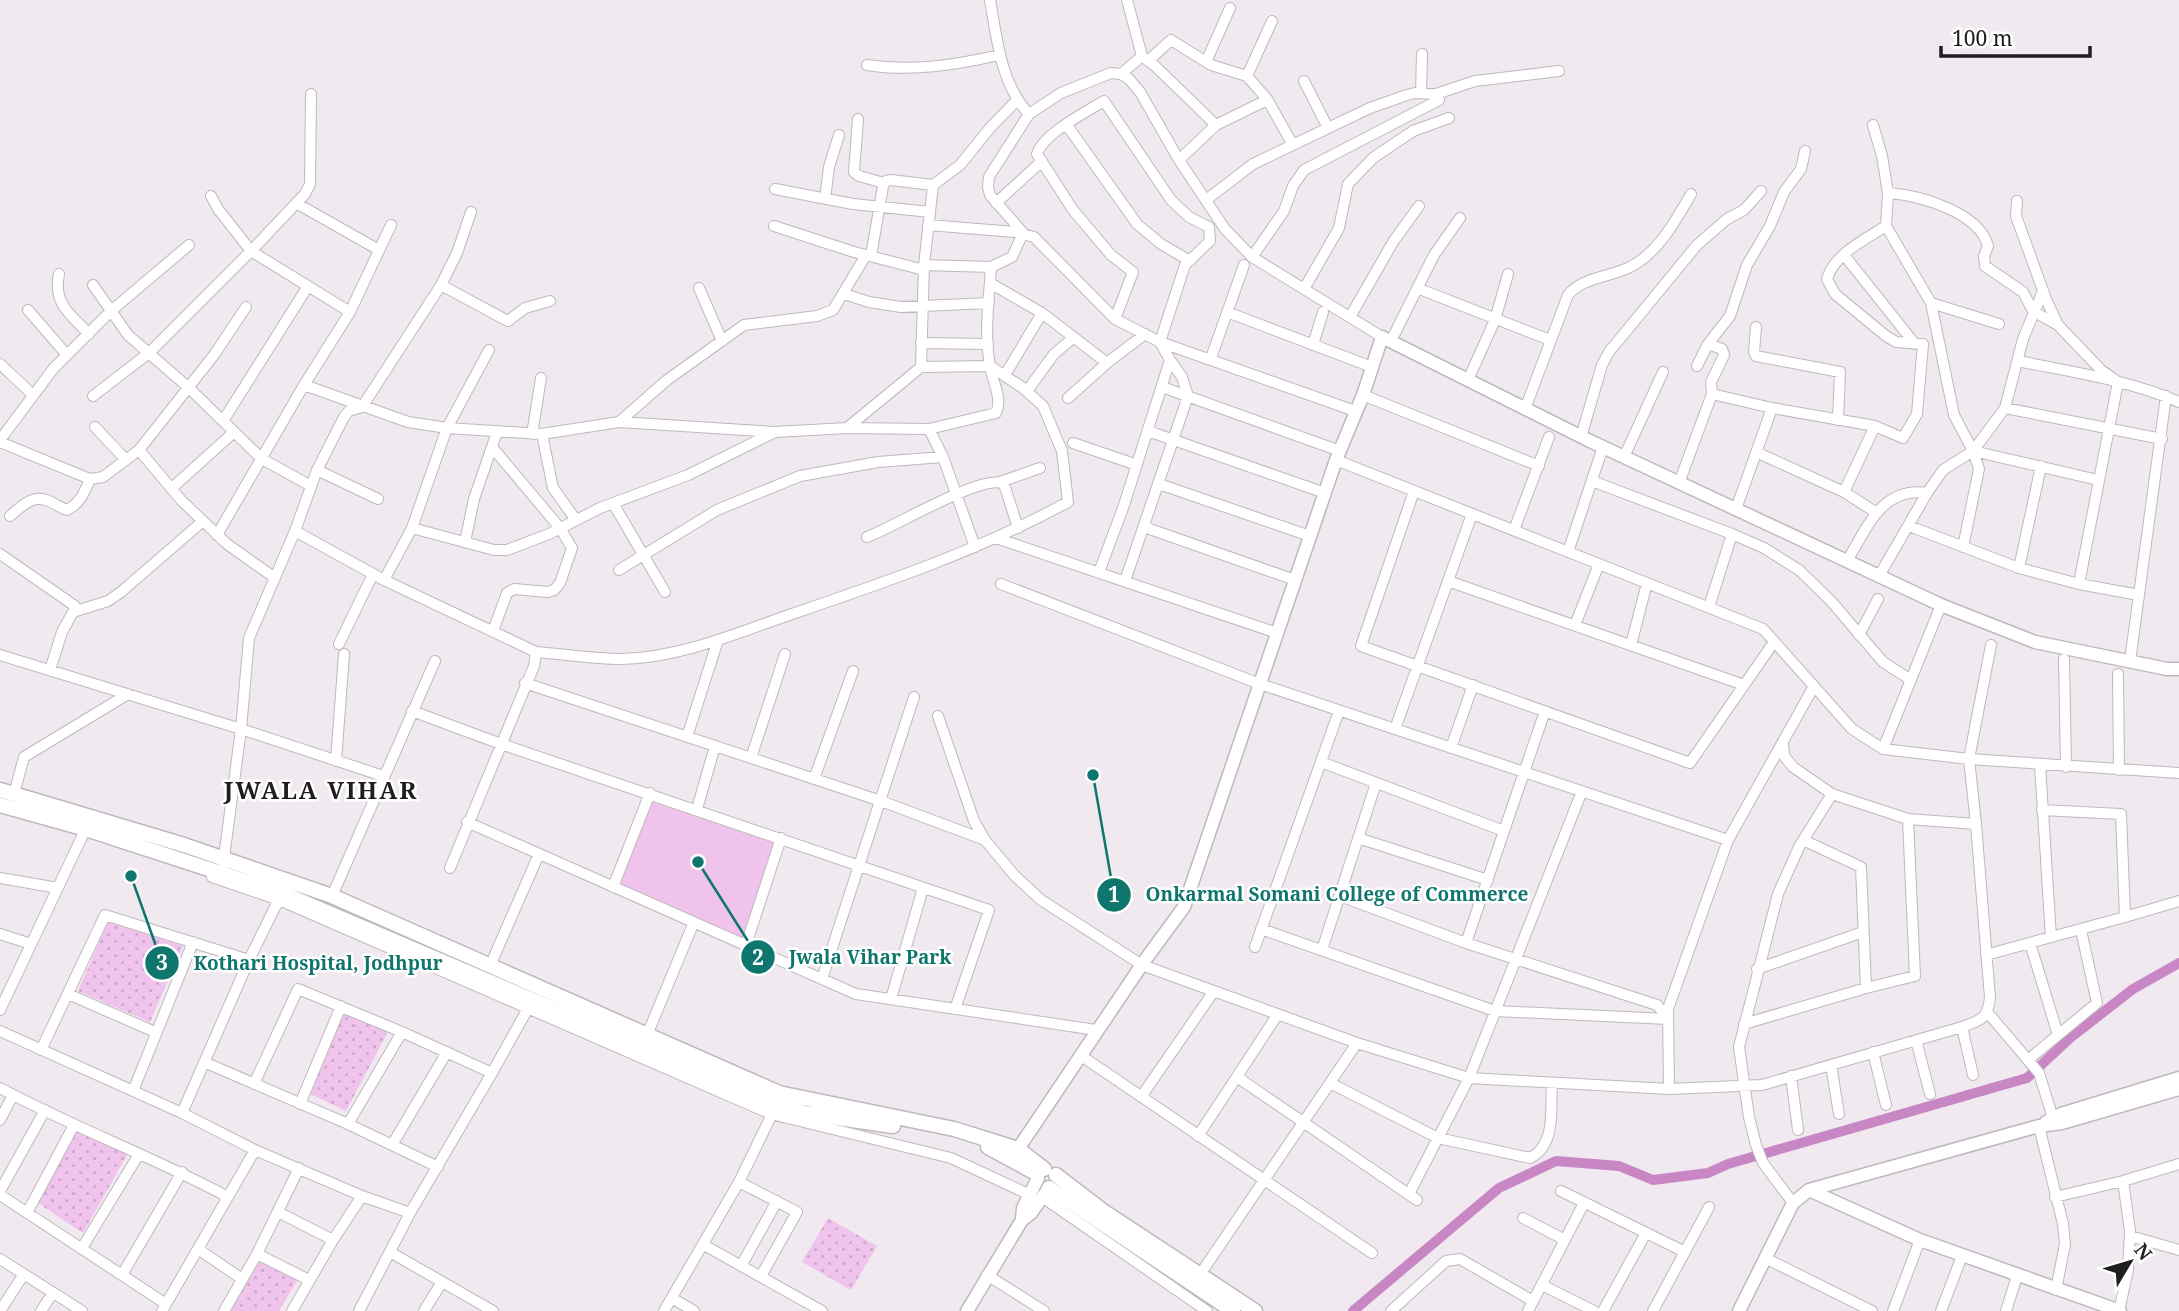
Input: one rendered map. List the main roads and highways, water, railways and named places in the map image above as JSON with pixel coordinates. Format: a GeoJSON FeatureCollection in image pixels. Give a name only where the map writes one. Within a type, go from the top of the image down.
{"type":"FeatureCollection","features":[{"type":"Feature","properties":{"kind":"main road"},"geometry":{"type":"LineString","coordinates":[[7,792],[87,827]]}},
{"type":"Feature","properties":{"kind":"main road"},"geometry":{"type":"LineString","coordinates":[[0,805],[332,896],[490,966],[778,1105],[804,1113],[953,1136],[995,1150],[1044,1181],[1103,1211],[1255,1311]]}},
{"type":"Feature","properties":{"kind":"main road"},"geometry":{"type":"LineString","coordinates":[[223,866],[280,897],[530,1004],[644,1041]]}},
{"type":"Feature","properties":{"kind":"main road"},"geometry":{"type":"LineString","coordinates":[[778,1105],[954,1129],[1018,1149],[1044,1181],[1133,1252],[1233,1311]]}},
{"type":"Feature","properties":{"kind":"waterway"},"geometry":{"type":"LineString","coordinates":[[1353,1311],[1499,1188],[1556,1161],[1619,1166],[1653,1180],[1708,1173],[1728,1164],[2027,1078],[2070,1038],[2133,989],[2179,963]]}},
{"type":"Feature","properties":{"kind":"place","name":"Onkarmal Somani College of Commerce"},"geometry":{"type":"Point","coordinates":[1093,775]}},
{"type":"Feature","properties":{"kind":"place","name":"Jwala Vihar Park"},"geometry":{"type":"Point","coordinates":[698,862]}},
{"type":"Feature","properties":{"kind":"place","name":"Kothari Hospital, Jodhpur"},"geometry":{"type":"Point","coordinates":[131,876]}},
{"type":"Feature","properties":{"kind":"district","name":"JWALA VIHAR"},"geometry":{"type":"Point","coordinates":[321,791]}}]}
